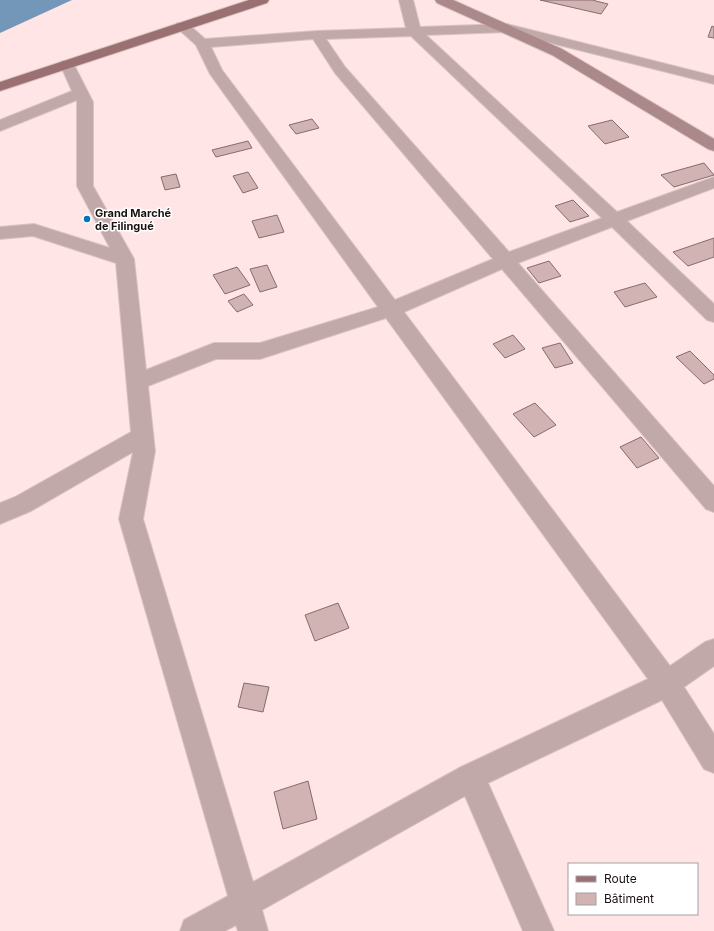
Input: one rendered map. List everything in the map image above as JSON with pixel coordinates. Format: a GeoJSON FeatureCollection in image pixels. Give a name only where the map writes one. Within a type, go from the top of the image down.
{"type":"FeatureCollection","features":[{"type":"Feature","properties":{"kind":"main road"},"geometry":{"type":"LineString","coordinates":[[0,87],[259,1]]}},
{"type":"Feature","properties":{"kind":"street"},"geometry":{"type":"LineString","coordinates":[[406,0],[414,31],[714,315]]}},
{"type":"Feature","properties":{"kind":"street"},"geometry":{"type":"LineString","coordinates":[[446,1],[557,52],[714,146]]}},
{"type":"Feature","properties":{"kind":"street"},"geometry":{"type":"LineString","coordinates":[[182,26],[202,43],[215,71],[667,684],[714,758]]}},
{"type":"Feature","properties":{"kind":"street"},"geometry":{"type":"LineString","coordinates":[[202,43],[317,35],[507,28],[714,80]]}},
{"type":"Feature","properties":{"kind":"street"},"geometry":{"type":"LineString","coordinates":[[317,35],[340,70],[714,502]]}},
{"type":"Feature","properties":{"kind":"street"},"geometry":{"type":"LineString","coordinates":[[67,64],[85,102],[85,186],[125,259],[144,452],[131,519],[253,931]]}},
{"type":"Feature","properties":{"kind":"street"},"geometry":{"type":"LineString","coordinates":[[0,126],[81,93]]}},
{"type":"Feature","properties":{"kind":"street"},"geometry":{"type":"LineString","coordinates":[[137,382],[214,351],[260,351],[390,310],[504,261],[714,182]]}},
{"type":"Feature","properties":{"kind":"street"},"geometry":{"type":"LineString","coordinates":[[0,233],[34,230],[125,259]]}},
{"type":"Feature","properties":{"kind":"street"},"geometry":{"type":"LineString","coordinates":[[0,514],[23,504],[142,436]]}},
{"type":"Feature","properties":{"kind":"street"},"geometry":{"type":"LineString","coordinates":[[195,931],[471,777],[667,684],[714,651]]}},
{"type":"Feature","properties":{"kind":"street"},"geometry":{"type":"LineString","coordinates":[[471,777],[539,931]]}},
{"type":"Feature","properties":{"kind":"water"},"geometry":{"type":"Polygon","coordinates":[[[0,0],[72,0],[0,33],[0,0]]]}},
{"type":"Feature","properties":{"kind":"building"},"geometry":{"type":"Polygon","coordinates":[[[540,0],[592,0],[608,4],[601,14],[540,0]]]}},
{"type":"Feature","properties":{"kind":"building"},"geometry":{"type":"Polygon","coordinates":[[[712,26],[714,27],[714,38],[708,37],[712,26]]]}},
{"type":"Feature","properties":{"kind":"building"},"geometry":{"type":"Polygon","coordinates":[[[312,119],[319,128],[296,134],[289,125],[312,119]]]}},
{"type":"Feature","properties":{"kind":"building"},"geometry":{"type":"Polygon","coordinates":[[[612,120],[629,137],[605,144],[588,126],[612,120]]]}},
{"type":"Feature","properties":{"kind":"building"},"geometry":{"type":"Polygon","coordinates":[[[248,141],[252,148],[216,157],[212,150],[248,141]]]}},
{"type":"Feature","properties":{"kind":"building"},"geometry":{"type":"Polygon","coordinates":[[[704,163],[714,175],[674,187],[661,175],[704,163]]]}},
{"type":"Feature","properties":{"kind":"building"},"geometry":{"type":"Polygon","coordinates":[[[248,172],[258,188],[243,193],[233,176],[248,172]]]}},
{"type":"Feature","properties":{"kind":"building"},"geometry":{"type":"Polygon","coordinates":[[[176,174],[180,187],[165,190],[161,177],[176,174]]]}},
{"type":"Feature","properties":{"kind":"building"},"geometry":{"type":"Polygon","coordinates":[[[573,200],[589,216],[570,222],[555,206],[573,200]]]}},
{"type":"Feature","properties":{"kind":"building"},"geometry":{"type":"Polygon","coordinates":[[[277,215],[284,232],[259,238],[252,221],[277,215]]]}},
{"type":"Feature","properties":{"kind":"building"},"geometry":{"type":"Polygon","coordinates":[[[714,238],[714,257],[688,266],[673,252],[714,238]]]}},
{"type":"Feature","properties":{"kind":"building"},"geometry":{"type":"Polygon","coordinates":[[[549,261],[561,276],[539,283],[527,268],[549,261]]]}},
{"type":"Feature","properties":{"kind":"building"},"geometry":{"type":"Polygon","coordinates":[[[267,265],[277,287],[260,292],[250,269],[267,265]]]}},
{"type":"Feature","properties":{"kind":"building"},"geometry":{"type":"Polygon","coordinates":[[[237,267],[250,285],[225,294],[213,275],[237,267]]]}},
{"type":"Feature","properties":{"kind":"building"},"geometry":{"type":"Polygon","coordinates":[[[645,283],[657,297],[625,307],[614,292],[645,283]]]}},
{"type":"Feature","properties":{"kind":"building"},"geometry":{"type":"Polygon","coordinates":[[[244,294],[253,305],[237,312],[228,301],[244,294]]]}},
{"type":"Feature","properties":{"kind":"building"},"geometry":{"type":"Polygon","coordinates":[[[513,335],[525,349],[505,358],[493,344],[513,335]]]}},
{"type":"Feature","properties":{"kind":"building"},"geometry":{"type":"Polygon","coordinates":[[[560,343],[573,363],[555,368],[542,348],[560,343]]]}},
{"type":"Feature","properties":{"kind":"building"},"geometry":{"type":"Polygon","coordinates":[[[690,351],[714,375],[714,379],[704,384],[676,357],[690,351]]]}},
{"type":"Feature","properties":{"kind":"building"},"geometry":{"type":"Polygon","coordinates":[[[535,403],[556,425],[534,437],[513,414],[535,403]]]}},
{"type":"Feature","properties":{"kind":"building"},"geometry":{"type":"Polygon","coordinates":[[[641,437],[659,458],[637,468],[620,447],[641,437]]]}},
{"type":"Feature","properties":{"kind":"building"},"geometry":{"type":"Polygon","coordinates":[[[338,603],[349,628],[315,641],[305,615],[338,603]]]}},
{"type":"Feature","properties":{"kind":"building"},"geometry":{"type":"Polygon","coordinates":[[[244,683],[269,687],[263,712],[238,707],[244,683]]]}},
{"type":"Feature","properties":{"kind":"building"},"geometry":{"type":"Polygon","coordinates":[[[308,781],[317,819],[283,829],[274,792],[308,781]]]}},
{"type":"Feature","properties":{"kind":"place","name":"Grand Marché de Filingué"},"geometry":{"type":"Point","coordinates":[87,219]}}]}
